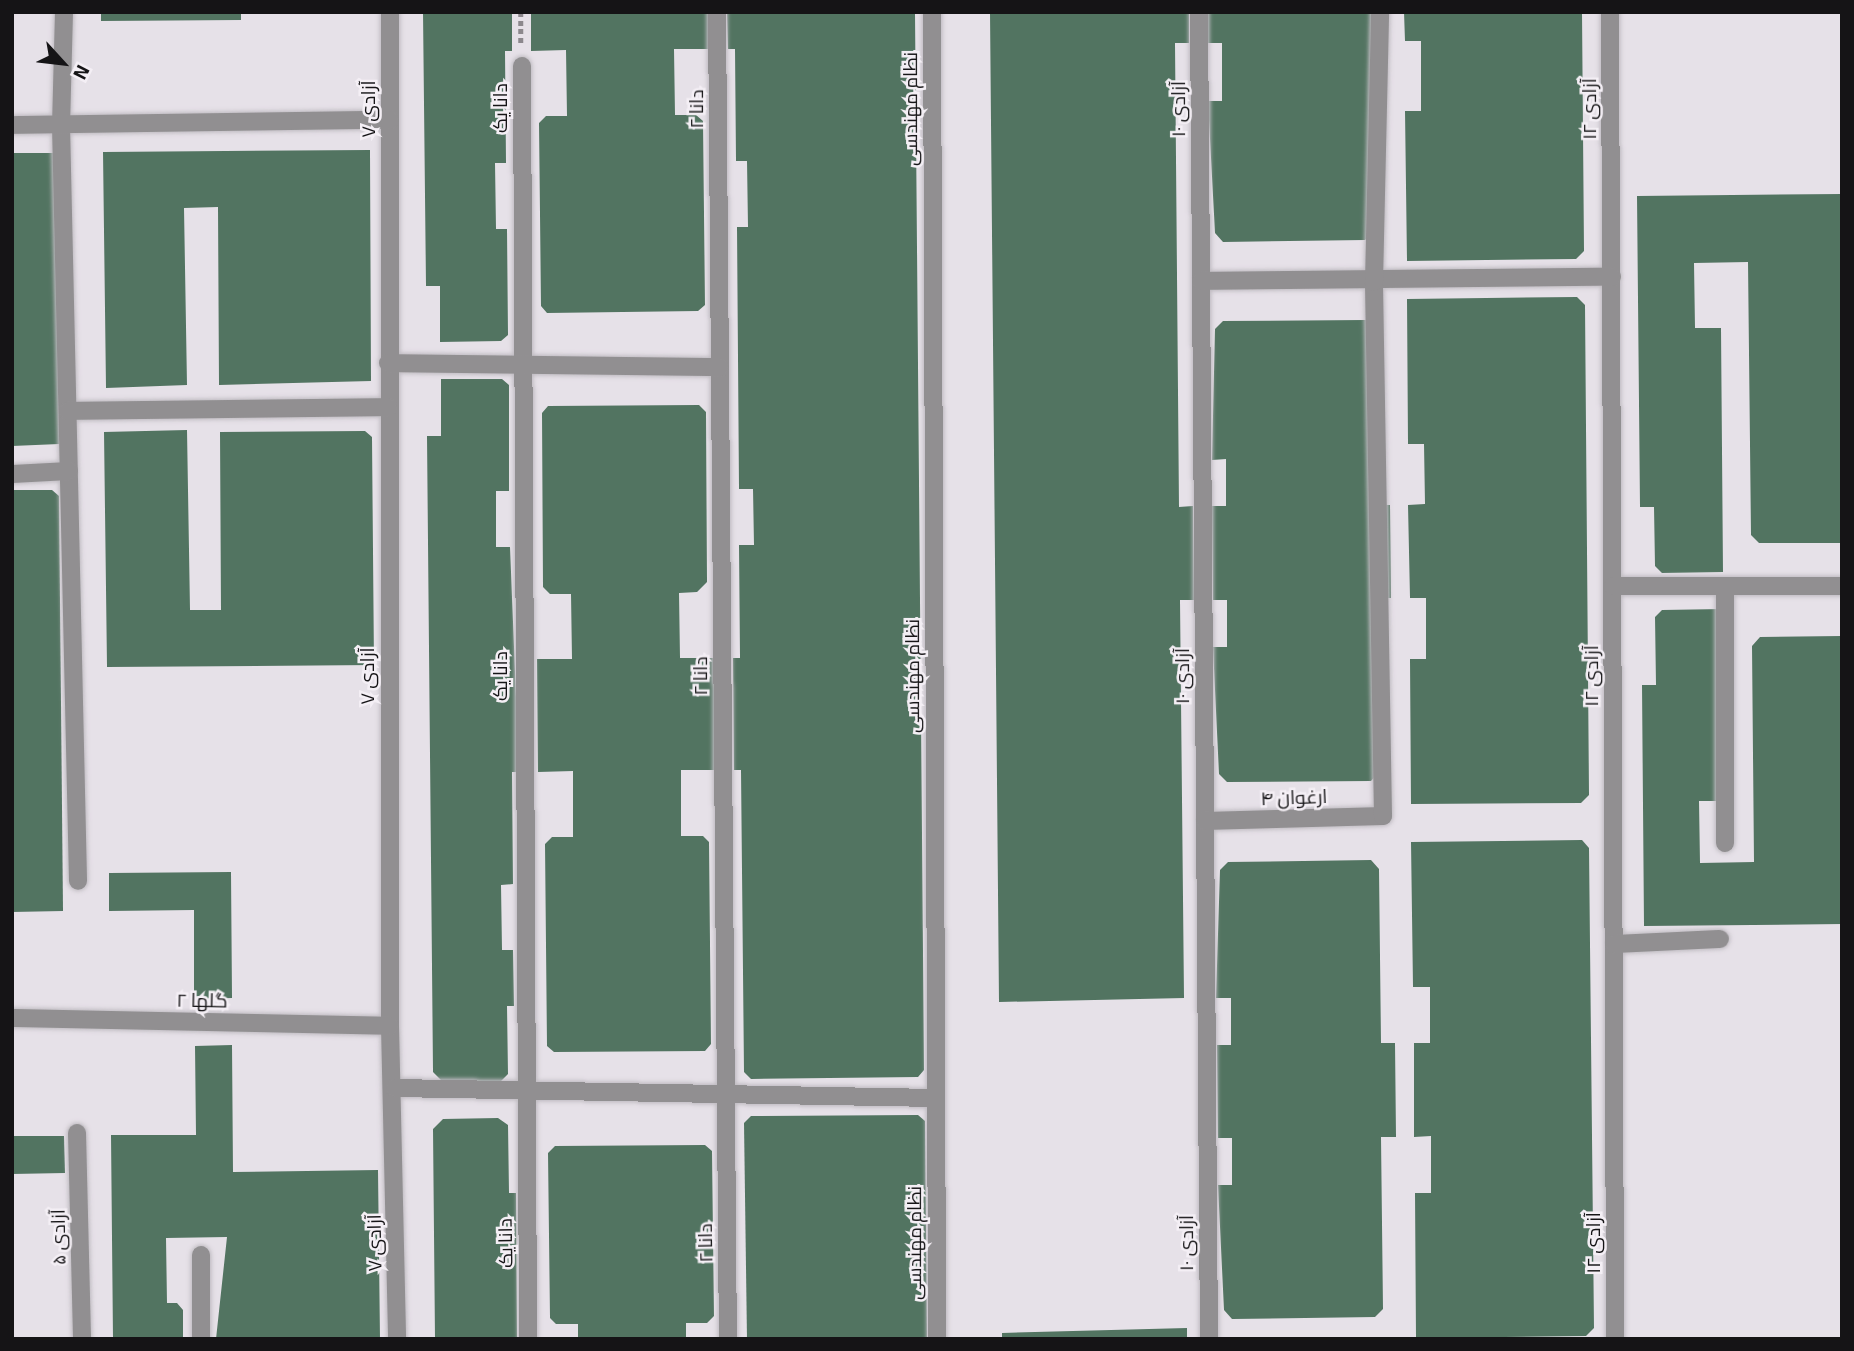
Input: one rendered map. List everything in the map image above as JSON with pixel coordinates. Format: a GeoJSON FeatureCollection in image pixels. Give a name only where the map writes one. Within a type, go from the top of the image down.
{"type":"FeatureCollection","features":[{"type":"Feature","properties":{"kind":"street"},"geometry":{"type":"LineString","coordinates":[[64,12],[61,125],[78,881]]}},
{"type":"Feature","properties":{"kind":"street","name":"آزادی ۷"},"geometry":{"type":"LineString","coordinates":[[390,12],[390,1026],[395,1088],[397,1339]]}},
{"type":"Feature","properties":{"kind":"street","name":"دانا ۲"},"geometry":{"type":"LineString","coordinates":[[717,12],[728,1339]]}},
{"type":"Feature","properties":{"kind":"street","name":"نظام مهندسی"},"geometry":{"type":"LineString","coordinates":[[932,12],[937,1339]]}},
{"type":"Feature","properties":{"kind":"street","name":"آزادی ۱۰"},"geometry":{"type":"LineString","coordinates":[[1199,12],[1209,1339]]}},
{"type":"Feature","properties":{"kind":"street"},"geometry":{"type":"LineString","coordinates":[[1374,282],[1380,12]]}},
{"type":"Feature","properties":{"kind":"street","name":"آزادی ۱۲"},"geometry":{"type":"LineString","coordinates":[[1610,12],[1615,1339]]}},
{"type":"Feature","properties":{"kind":"street","name":"دانا یک"},"geometry":{"type":"LineString","coordinates":[[522,66],[524,1090],[528,1339]]}},
{"type":"Feature","properties":{"kind":"street"},"geometry":{"type":"LineString","coordinates":[[12,125],[390,120]]}},
{"type":"Feature","properties":{"kind":"street"},"geometry":{"type":"LineString","coordinates":[[1201,281],[1374,282],[1612,277]]}},
{"type":"Feature","properties":{"kind":"street","name":"ارغوان ۴"},"geometry":{"type":"LineString","coordinates":[[1205,821],[1383,816],[1374,282]]}},
{"type":"Feature","properties":{"kind":"street"},"geometry":{"type":"LineString","coordinates":[[388,363],[720,368]]}},
{"type":"Feature","properties":{"kind":"street"},"geometry":{"type":"LineString","coordinates":[[68,411],[388,407]]}},
{"type":"Feature","properties":{"kind":"street"},"geometry":{"type":"LineString","coordinates":[[12,474],[69,471]]}},
{"type":"Feature","properties":{"kind":"street"},"geometry":{"type":"LineString","coordinates":[[1613,586],[1842,586]]}},
{"type":"Feature","properties":{"kind":"street"},"geometry":{"type":"LineString","coordinates":[[1725,586],[1725,843]]}},
{"type":"Feature","properties":{"kind":"street"},"geometry":{"type":"LineString","coordinates":[[1614,944],[1720,939]]}},
{"type":"Feature","properties":{"kind":"street","name":"گلها ۲"},"geometry":{"type":"LineString","coordinates":[[12,1018],[390,1026]]}},
{"type":"Feature","properties":{"kind":"street"},"geometry":{"type":"LineString","coordinates":[[395,1088],[725,1092],[935,1098]]}},
{"type":"Feature","properties":{"kind":"street","name":"آزادی ۵"},"geometry":{"type":"LineString","coordinates":[[77,1133],[82,1339]]}},
{"type":"Feature","properties":{"kind":"street"},"geometry":{"type":"LineString","coordinates":[[201,1255],[201,1339]]}},
{"type":"Feature","properties":{"kind":"path","name":"دانا یک"},"geometry":{"type":"LineString","coordinates":[[521,12],[522,66]]}},
{"type":"Feature","properties":{"kind":"building"},"geometry":{"type":"Polygon","coordinates":[[[101,12],[241,12],[241,20],[101,21],[101,12]]]}},
{"type":"Feature","properties":{"kind":"building"},"geometry":{"type":"Polygon","coordinates":[[[423,12],[512,12],[512,51],[505,51],[506,163],[495,163],[496,229],[507,229],[508,335],[501,341],[440,342],[440,286],[426,286],[423,12]]]}},
{"type":"Feature","properties":{"kind":"building"},"geometry":{"type":"Polygon","coordinates":[[[531,12],[709,12],[709,49],[674,49],[675,115],[696,115],[703,121],[705,305],[698,311],[547,313],[541,306],[539,123],[546,116],[567,116],[566,50],[531,51],[531,12]]]}},
{"type":"Feature","properties":{"kind":"building"},"geometry":{"type":"Polygon","coordinates":[[[727,12],[915,12],[924,1070],[918,1077],[751,1079],[744,1072],[741,770],[734,770],[733,658],[740,658],[739,545],[754,545],[753,489],[739,489],[737,227],[748,227],[747,161],[736,161],[735,49],[728,49],[727,12]]]}},
{"type":"Feature","properties":{"kind":"building"},"geometry":{"type":"Polygon","coordinates":[[[990,12],[1189,12],[1189,43],[1175,43],[1179,507],[1193,506],[1194,600],[1180,600],[1184,998],[999,1002],[990,12]]]}},
{"type":"Feature","properties":{"kind":"building"},"geometry":{"type":"Polygon","coordinates":[[[1208,12],[1385,12],[1374,232],[1365,240],[1223,242],[1215,233],[1208,101],[1222,101],[1222,43],[1208,43],[1208,12]]]}},
{"type":"Feature","properties":{"kind":"building"},"geometry":{"type":"Polygon","coordinates":[[[1404,12],[1582,12],[1584,251],[1576,259],[1407,261],[1405,111],[1421,111],[1421,41],[1405,41],[1404,12]]]}},
{"type":"Feature","properties":{"kind":"building"},"geometry":{"type":"Polygon","coordinates":[[[370,150],[371,381],[219,385],[218,207],[184,208],[187,385],[106,388],[103,152],[370,150]]]}},
{"type":"Feature","properties":{"kind":"building"},"geometry":{"type":"Polygon","coordinates":[[[12,153],[56,153],[59,444],[12,446],[12,153]]]}},
{"type":"Feature","properties":{"kind":"building"},"geometry":{"type":"Polygon","coordinates":[[[1842,194],[1842,543],[1759,543],[1751,535],[1748,262],[1694,263],[1695,328],[1721,328],[1723,572],[1662,573],[1655,566],[1654,507],[1640,507],[1637,196],[1842,194]]]}},
{"type":"Feature","properties":{"kind":"building"},"geometry":{"type":"Polygon","coordinates":[[[1577,297],[1585,305],[1589,795],[1581,803],[1411,804],[1410,659],[1426,659],[1426,598],[1410,598],[1408,505],[1425,504],[1424,444],[1408,444],[1407,299],[1577,297]]]}},
{"type":"Feature","properties":{"kind":"building"},"geometry":{"type":"Polygon","coordinates":[[[1366,320],[1376,505],[1390,505],[1391,598],[1377,598],[1378,773],[1371,781],[1227,782],[1219,774],[1213,647],[1227,647],[1227,600],[1213,600],[1212,506],[1226,506],[1226,459],[1212,460],[1215,329],[1223,321],[1366,320]]]}},
{"type":"Feature","properties":{"kind":"building"},"geometry":{"type":"Polygon","coordinates":[[[441,379],[502,379],[509,385],[509,491],[496,491],[496,547],[510,547],[519,772],[512,772],[513,884],[501,885],[502,950],[513,950],[514,1006],[507,1006],[508,1074],[501,1081],[443,1082],[433,1072],[427,436],[441,436],[441,379]]]}},
{"type":"Feature","properties":{"kind":"building"},"geometry":{"type":"Polygon","coordinates":[[[699,405],[706,412],[707,582],[697,592],[679,593],[680,658],[715,658],[716,770],[681,770],[681,836],[703,836],[709,842],[711,1044],[705,1051],[554,1052],[547,1046],[545,844],[552,837],[573,837],[573,771],[538,772],[537,659],[572,659],[571,594],[550,594],[543,587],[542,413],[548,406],[699,405]]]}},
{"type":"Feature","properties":{"kind":"building"},"geometry":{"type":"Polygon","coordinates":[[[187,430],[190,610],[221,610],[220,432],[365,431],[372,437],[374,665],[107,667],[104,432],[187,430]]]}},
{"type":"Feature","properties":{"kind":"building"},"geometry":{"type":"Polygon","coordinates":[[[12,490],[52,490],[59,496],[63,911],[12,912],[12,490]]]}},
{"type":"Feature","properties":{"kind":"building"},"geometry":{"type":"Polygon","coordinates":[[[1723,609],[1725,801],[1699,801],[1700,863],[1754,862],[1752,646],[1760,637],[1842,636],[1842,924],[1644,926],[1642,685],[1656,685],[1655,617],[1662,610],[1723,609]]]}},
{"type":"Feature","properties":{"kind":"building"},"geometry":{"type":"Polygon","coordinates":[[[1582,840],[1589,848],[1594,1328],[1586,1336],[1416,1338],[1415,1193],[1431,1193],[1431,1136],[1414,1137],[1414,1043],[1430,1043],[1430,987],[1413,987],[1411,842],[1582,840]]]}},
{"type":"Feature","properties":{"kind":"building"},"geometry":{"type":"Polygon","coordinates":[[[1371,860],[1379,869],[1381,1043],[1395,1043],[1396,1137],[1381,1137],[1383,1309],[1375,1317],[1232,1319],[1224,1310],[1218,1185],[1232,1185],[1232,1138],[1218,1138],[1217,1045],[1231,1045],[1231,998],[1216,998],[1220,870],[1228,862],[1371,860]]]}},
{"type":"Feature","properties":{"kind":"building"},"geometry":{"type":"Polygon","coordinates":[[[231,872],[232,998],[194,999],[194,910],[109,911],[109,873],[231,872]]]}},
{"type":"Feature","properties":{"kind":"building"},"geometry":{"type":"Polygon","coordinates":[[[232,1045],[233,1172],[378,1170],[380,1339],[216,1339],[227,1237],[166,1238],[167,1303],[177,1303],[183,1310],[183,1339],[113,1339],[111,1135],[196,1135],[195,1046],[232,1045]]]}},
{"type":"Feature","properties":{"kind":"building"},"geometry":{"type":"Polygon","coordinates":[[[918,1115],[925,1121],[927,1339],[747,1339],[744,1123],[751,1116],[918,1115]]]}},
{"type":"Feature","properties":{"kind":"building"},"geometry":{"type":"Polygon","coordinates":[[[498,1118],[508,1125],[509,1193],[516,1193],[517,1339],[435,1339],[433,1129],[443,1119],[498,1118]]]}},
{"type":"Feature","properties":{"kind":"building"},"geometry":{"type":"Polygon","coordinates":[[[12,1136],[64,1136],[65,1173],[12,1174],[12,1136]]]}},
{"type":"Feature","properties":{"kind":"building"},"geometry":{"type":"Polygon","coordinates":[[[705,1145],[712,1151],[714,1316],[707,1323],[686,1323],[686,1339],[578,1339],[578,1324],[556,1324],[550,1318],[548,1153],[555,1146],[705,1145]]]}},
{"type":"Feature","properties":{"kind":"building"},"geometry":{"type":"Polygon","coordinates":[[[1187,1328],[1187,1339],[1002,1339],[1002,1333],[1187,1328]]]}}]}
